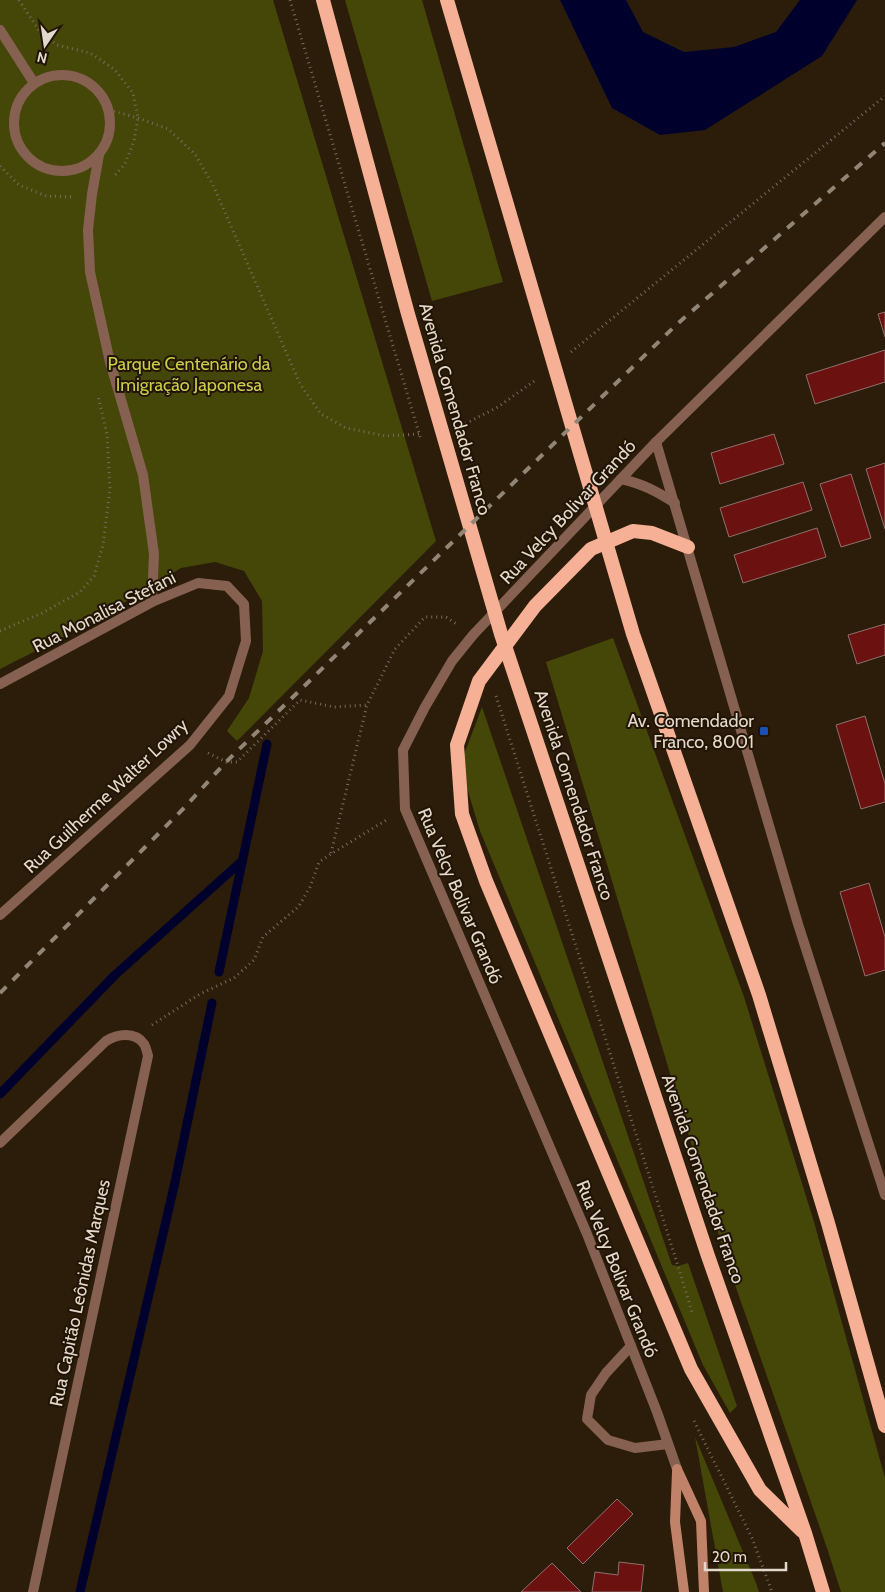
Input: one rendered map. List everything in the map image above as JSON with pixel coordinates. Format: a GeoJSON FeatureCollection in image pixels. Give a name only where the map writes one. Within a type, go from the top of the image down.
{"type":"FeatureCollection","features":[{"type":"Feature","properties":{"kind":"highway","name":"Avenida Comendador Franco"},"geometry":{"type":"LineString","coordinates":[[323,0],[408,314],[501,634],[708,1256],[805,1533],[823,1592]]}},
{"type":"Feature","properties":{"kind":"highway"},"geometry":{"type":"LineString","coordinates":[[447,0],[632,634],[759,995],[828,1223],[885,1426]]}},
{"type":"Feature","properties":{"kind":"highway"},"geometry":{"type":"LineString","coordinates":[[688,547],[652,533],[633,531],[591,549],[535,606],[479,681],[457,745],[462,814],[486,881],[691,1369],[760,1490],[805,1533]]}},
{"type":"Feature","properties":{"kind":"main road","name":"Rua Velcy Bolivar Grandó"},"geometry":{"type":"LineString","coordinates":[[677,1469],[675,1522],[684,1592]]}},
{"type":"Feature","properties":{"kind":"main road","name":"Rua Velcy Bolivar Grandó"},"geometry":{"type":"LineString","coordinates":[[677,1469],[701,1521],[704,1592]]}},
{"type":"Feature","properties":{"kind":"street"},"geometry":{"type":"LineString","coordinates":[[0,30],[34,83]]}},
{"type":"Feature","properties":{"kind":"street"},"geometry":{"type":"LineString","coordinates":[[99,155],[86,166],[70,171],[54,172],[38,166],[25,156],[16,141],[12,125],[15,109],[22,94],[34,83],[48,76],[63,74],[78,78],[92,85],[102,96],[109,110],[111,125],[107,141],[99,155],[92,194],[88,230],[90,272],[110,362],[142,475],[154,554],[152,602]]}},
{"type":"Feature","properties":{"kind":"street","name":"Rua Velcy Bolivar Grandó"},"geometry":{"type":"LineString","coordinates":[[677,1469],[587,1234],[405,809],[403,750],[452,660],[472,635],[656,442],[885,217]]}},
{"type":"Feature","properties":{"kind":"street"},"geometry":{"type":"LineString","coordinates":[[656,442],[798,924],[885,1195]]}},
{"type":"Feature","properties":{"kind":"street"},"geometry":{"type":"LineString","coordinates":[[621,479],[655,490],[674,503]]}},
{"type":"Feature","properties":{"kind":"street","name":"Rua Monalisa Stefani"},"geometry":{"type":"LineString","coordinates":[[0,684],[152,602],[198,583],[227,586],[244,604],[246,641],[229,696]]}},
{"type":"Feature","properties":{"kind":"street","name":"Rua Guilherme Walter Lowry"},"geometry":{"type":"LineString","coordinates":[[0,915],[190,745],[229,696]]}},
{"type":"Feature","properties":{"kind":"street"},"geometry":{"type":"LineString","coordinates":[[0,1143],[106,1041],[115,1035],[135,1036]]}},
{"type":"Feature","properties":{"kind":"street","name":"Rua Capitão Leônidas Marques"},"geometry":{"type":"LineString","coordinates":[[33,1592],[148,1056],[145,1044],[135,1036]]}},
{"type":"Feature","properties":{"kind":"street"},"geometry":{"type":"LineString","coordinates":[[631,1346],[606,1373],[591,1395],[587,1419],[608,1440],[635,1448],[668,1444]]}},
{"type":"Feature","properties":{"kind":"path"},"geometry":{"type":"LineString","coordinates":[[0,166],[19,185],[46,196],[77,197],[92,194],[108,183],[125,164],[134,141],[138,118],[133,94],[114,69],[90,53],[57,45],[40,32],[19,0]]}},
{"type":"Feature","properties":{"kind":"path"},"geometry":{"type":"LineString","coordinates":[[565,357],[885,96]]}},
{"type":"Feature","properties":{"kind":"path"},"geometry":{"type":"LineString","coordinates":[[109,110],[168,129],[195,154],[213,185],[300,384],[321,414],[346,428],[386,436],[421,434]]}},
{"type":"Feature","properties":{"kind":"path"},"geometry":{"type":"LineString","coordinates":[[456,428],[498,407],[542,375]]}},
{"type":"Feature","properties":{"kind":"path"},"geometry":{"type":"LineString","coordinates":[[0,631],[42,613],[80,592],[94,576],[103,545],[110,489],[107,434],[97,392]]}},
{"type":"Feature","properties":{"kind":"path"},"geometry":{"type":"LineString","coordinates":[[330,854],[367,705],[395,649],[425,617],[446,617],[472,635]]}},
{"type":"Feature","properties":{"kind":"path"},"geometry":{"type":"LineString","coordinates":[[190,745],[226,762],[237,762],[300,700],[334,707],[367,705]]}},
{"type":"Feature","properties":{"kind":"path"},"geometry":{"type":"LineString","coordinates":[[135,1036],[200,994],[234,978],[254,960],[263,936],[299,906],[310,888],[319,862],[405,809]]}},
{"type":"Feature","properties":{"kind":"path"},"geometry":{"type":"LineString","coordinates":[[691,1415],[752,1538],[772,1592]]}},
{"type":"Feature","properties":{"kind":"green space","name":"Parque Centenário da Imigração Japonesa"},"geometry":{"type":"Polygon","coordinates":[[[0,0],[273,0],[436,541],[237,741],[227,731],[249,698],[263,651],[262,601],[244,571],[215,562],[181,568],[89,624],[0,669],[0,0]]]}},
{"type":"Feature","properties":{"kind":"green space"},"geometry":{"type":"Polygon","coordinates":[[[345,0],[422,0],[503,282],[432,301],[345,0]]]}},
{"type":"Feature","properties":{"kind":"green space"},"geometry":{"type":"Polygon","coordinates":[[[613,638],[744,997],[814,1222],[885,1478],[885,1592],[841,1592],[726,1259],[546,662],[613,638]]]}},
{"type":"Feature","properties":{"kind":"green space"},"geometry":{"type":"Polygon","coordinates":[[[482,707],[672,1265],[678,1266],[688,1263],[737,1406],[730,1413],[703,1365],[480,831],[460,765],[482,707]]]}},
{"type":"Feature","properties":{"kind":"green space"},"geometry":{"type":"Polygon","coordinates":[[[695,1437],[756,1583],[759,1592],[723,1592],[695,1437]]]}},
{"type":"Feature","properties":{"kind":"water"},"geometry":{"type":"Polygon","coordinates":[[[560,0],[626,0],[643,32],[684,52],[734,47],[776,32],[800,0],[857,0],[822,56],[705,130],[660,135],[612,108],[560,0]]]}},
{"type":"Feature","properties":{"kind":"building"},"geometry":{"type":"Polygon","coordinates":[[[885,312],[885,337],[878,314],[885,312]]]}},
{"type":"Feature","properties":{"kind":"building"},"geometry":{"type":"Polygon","coordinates":[[[885,350],[885,382],[815,404],[806,375],[885,350]]]}},
{"type":"Feature","properties":{"kind":"building"},"geometry":{"type":"Polygon","coordinates":[[[774,434],[784,464],[720,484],[711,453],[774,434]]]}},
{"type":"Feature","properties":{"kind":"building"},"geometry":{"type":"Polygon","coordinates":[[[885,463],[885,529],[866,469],[885,463]]]}},
{"type":"Feature","properties":{"kind":"building"},"geometry":{"type":"Polygon","coordinates":[[[851,474],[871,538],[841,547],[820,484],[851,474]]]}},
{"type":"Feature","properties":{"kind":"building"},"geometry":{"type":"Polygon","coordinates":[[[803,482],[812,510],[729,537],[720,508],[803,482]]]}},
{"type":"Feature","properties":{"kind":"building"},"geometry":{"type":"Polygon","coordinates":[[[817,528],[826,557],[743,583],[734,555],[817,528]]]}},
{"type":"Feature","properties":{"kind":"building"},"geometry":{"type":"Polygon","coordinates":[[[885,624],[885,655],[857,664],[848,635],[885,624]]]}},
{"type":"Feature","properties":{"kind":"building"},"geometry":{"type":"Polygon","coordinates":[[[865,716],[885,784],[885,802],[861,809],[836,725],[865,716]]]}},
{"type":"Feature","properties":{"kind":"building"},"geometry":{"type":"Polygon","coordinates":[[[869,883],[885,937],[885,970],[865,976],[840,892],[869,883]]]}},
{"type":"Feature","properties":{"kind":"building"},"geometry":{"type":"Polygon","coordinates":[[[617,1499],[633,1514],[583,1564],[567,1548],[617,1499]]]}},
{"type":"Feature","properties":{"kind":"building"},"geometry":{"type":"Polygon","coordinates":[[[619,1562],[644,1565],[641,1592],[592,1592],[595,1572],[618,1575],[619,1562]]]}},
{"type":"Feature","properties":{"kind":"building"},"geometry":{"type":"Polygon","coordinates":[[[552,1563],[581,1592],[521,1592],[552,1563]]]}},
{"type":"Feature","properties":{"kind":"waterway"},"geometry":{"type":"LineString","coordinates":[[219,972],[267,744]]}},
{"type":"Feature","properties":{"kind":"waterway"},"geometry":{"type":"LineString","coordinates":[[0,1094],[115,975],[242,861]]}},
{"type":"Feature","properties":{"kind":"waterway"},"geometry":{"type":"LineString","coordinates":[[80,1592],[175,1182],[212,1003]]}},
{"type":"Feature","properties":{"kind":"railway"},"geometry":{"type":"LineString","coordinates":[[0,993],[184,808],[226,762],[676,325],[885,143]]}},
{"type":"Feature","properties":{"kind":"place","name":"Av. Comendador Franco, 8001"},"geometry":{"type":"Point","coordinates":[764,731]}}]}
